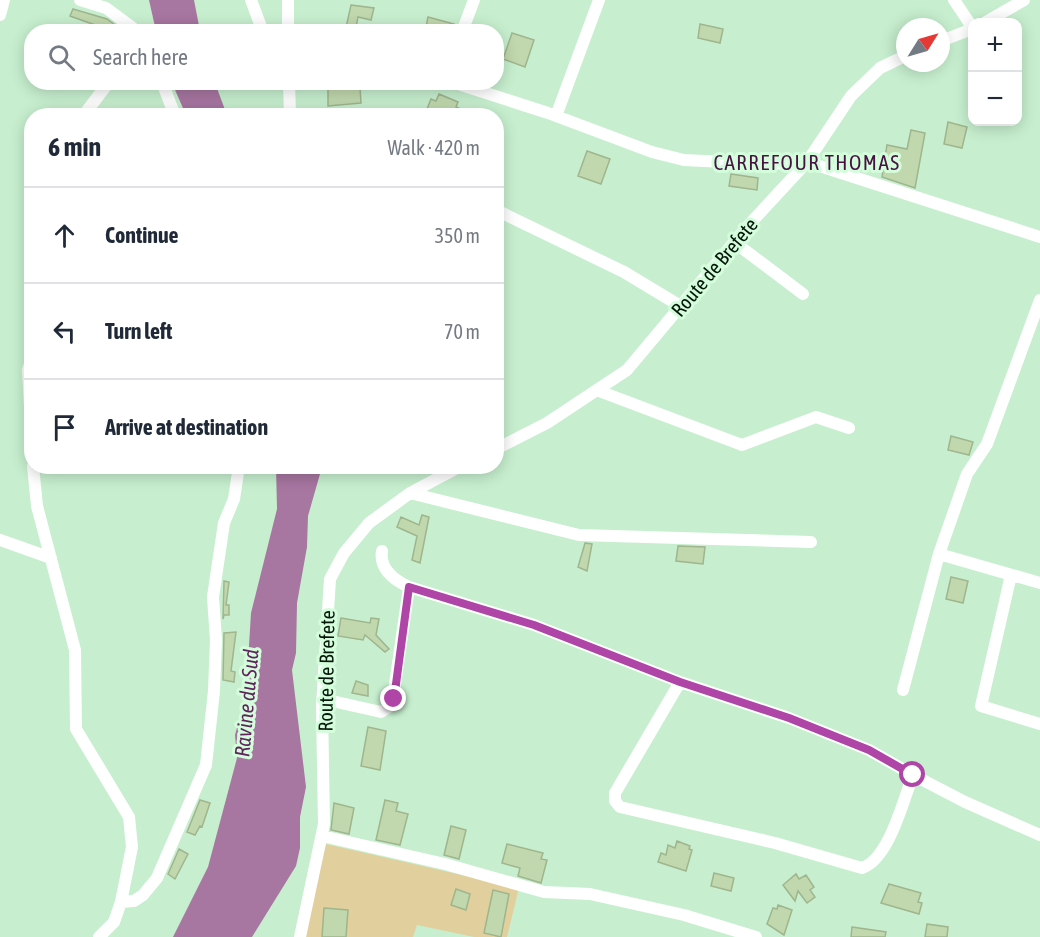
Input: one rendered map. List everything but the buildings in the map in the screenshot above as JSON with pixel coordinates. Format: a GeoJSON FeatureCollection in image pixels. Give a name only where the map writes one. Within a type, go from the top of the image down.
{"type":"FeatureCollection","features":[{"type":"Feature","properties":{"kind":"street"},"geometry":{"type":"LineString","coordinates":[[0,15],[4,0]]}},
{"type":"Feature","properties":{"kind":"street"},"geometry":{"type":"LineString","coordinates":[[81,0],[107,4],[128,24]]}},
{"type":"Feature","properties":{"kind":"street"},"geometry":{"type":"LineString","coordinates":[[251,0],[260,24]]}},
{"type":"Feature","properties":{"kind":"street"},"geometry":{"type":"LineString","coordinates":[[288,0],[288,24]]}},
{"type":"Feature","properties":{"kind":"street"},"geometry":{"type":"LineString","coordinates":[[465,24],[474,0]]}},
{"type":"Feature","properties":{"kind":"street"},"geometry":{"type":"LineString","coordinates":[[556,116],[599,0]]}},
{"type":"Feature","properties":{"kind":"street"},"geometry":{"type":"LineString","coordinates":[[954,0],[968,22]]}},
{"type":"Feature","properties":{"kind":"street"},"geometry":{"type":"LineString","coordinates":[[993,18],[1024,0]]}},
{"type":"Feature","properties":{"kind":"street"},"geometry":{"type":"LineString","coordinates":[[950,37],[968,30]]}},
{"type":"Feature","properties":{"kind":"street","name":"Route de Brefete"},"geometry":{"type":"LineString","coordinates":[[504,445],[547,423],[599,391],[627,370],[734,242],[807,162],[851,96],[880,68],[896,60]]}},
{"type":"Feature","properties":{"kind":"street"},"geometry":{"type":"LineString","coordinates":[[89,108],[103,90]]}},
{"type":"Feature","properties":{"kind":"street"},"geometry":{"type":"LineString","coordinates":[[165,90],[171,108]]}},
{"type":"Feature","properties":{"kind":"street"},"geometry":{"type":"LineString","coordinates":[[289,90],[290,108]]}},
{"type":"Feature","properties":{"kind":"street"},"geometry":{"type":"LineString","coordinates":[[476,90],[556,116],[616,140],[684,160],[765,164],[807,162],[1040,237]]}},
{"type":"Feature","properties":{"kind":"street"},"geometry":{"type":"LineString","coordinates":[[504,214],[624,272],[682,307]]}},
{"type":"Feature","properties":{"kind":"street"},"geometry":{"type":"LineString","coordinates":[[734,242],[803,294]]}},
{"type":"Feature","properties":{"kind":"street"},"geometry":{"type":"LineString","coordinates":[[903,690],[939,554],[967,474],[987,444],[1040,300]]}},
{"type":"Feature","properties":{"kind":"street"},"geometry":{"type":"LineString","coordinates":[[599,391],[742,445],[816,417],[849,428]]}},
{"type":"Feature","properties":{"kind":"street"},"geometry":{"type":"LineString","coordinates":[[34,474],[37,506],[75,650],[76,729],[129,817],[132,847],[122,902],[114,922],[99,937]]}},
{"type":"Feature","properties":{"kind":"street"},"geometry":{"type":"LineString","coordinates":[[122,902],[134,901],[143,895],[157,878],[206,765],[214,690],[216,640],[213,597],[224,523],[234,499],[238,474]]}},
{"type":"Feature","properties":{"kind":"street","name":"Route de Brefete"},"geometry":{"type":"LineString","coordinates":[[300,937],[324,824],[325,754],[322,699],[330,579],[344,554],[369,524],[410,492],[439,474]]}},
{"type":"Feature","properties":{"kind":"street"},"geometry":{"type":"LineString","coordinates":[[410,492],[579,534],[811,542]]}},
{"type":"Feature","properties":{"kind":"street"},"geometry":{"type":"LineString","coordinates":[[0,540],[51,558]]}},
{"type":"Feature","properties":{"kind":"street"},"geometry":{"type":"LineString","coordinates":[[382,551],[381,557],[390,576],[409,587],[534,625],[680,682],[789,718],[869,750],[964,802],[1040,835]]}},
{"type":"Feature","properties":{"kind":"street"},"geometry":{"type":"LineString","coordinates":[[939,554],[1040,583]]}},
{"type":"Feature","properties":{"kind":"street"},"geometry":{"type":"LineString","coordinates":[[1011,574],[981,706],[1040,724]]}},
{"type":"Feature","properties":{"kind":"street"},"geometry":{"type":"LineString","coordinates":[[322,699],[381,712],[392,705],[409,587]]}},
{"type":"Feature","properties":{"kind":"street"},"geometry":{"type":"LineString","coordinates":[[680,682],[615,793],[615,801],[620,807],[775,843],[862,868],[871,866],[885,846],[913,775]]}},
{"type":"Feature","properties":{"kind":"street"},"geometry":{"type":"LineString","coordinates":[[322,836],[445,864],[544,892],[590,894],[684,915],[756,937]]}},
{"type":"Feature","properties":{"kind":"shaded area"},"geometry":{"type":"Polygon","coordinates":[[[326,844],[519,888],[507,937],[474,937],[417,925],[413,937],[304,937],[326,844]]]}},
{"type":"Feature","properties":{"kind":"water"},"geometry":{"type":"Polygon","coordinates":[[[149,0],[194,0],[199,24],[154,24],[149,0]]]}},
{"type":"Feature","properties":{"kind":"water"},"geometry":{"type":"Polygon","coordinates":[[[175,90],[218,90],[224,108],[183,108],[175,90]]]}},
{"type":"Feature","properties":{"kind":"water","name":"Ravine du Sud"},"geometry":{"type":"Polygon","coordinates":[[[276,474],[320,474],[308,516],[307,547],[297,603],[296,653],[292,670],[306,787],[300,817],[300,848],[296,866],[252,937],[173,937],[208,867],[237,758],[235,735],[246,695],[251,613],[277,509],[276,474]]]}},
{"type":"Feature","properties":{"kind":"district","name":"CARREFOUR THOMAS"},"geometry":{"type":"Point","coordinates":[807,162]}},
{"type":"Feature","properties":{"kind":"route"},"geometry":{"type":"LineString","coordinates":[[394,699],[409,587],[534,625],[680,682],[789,718],[869,750],[913,775]]}}]}
